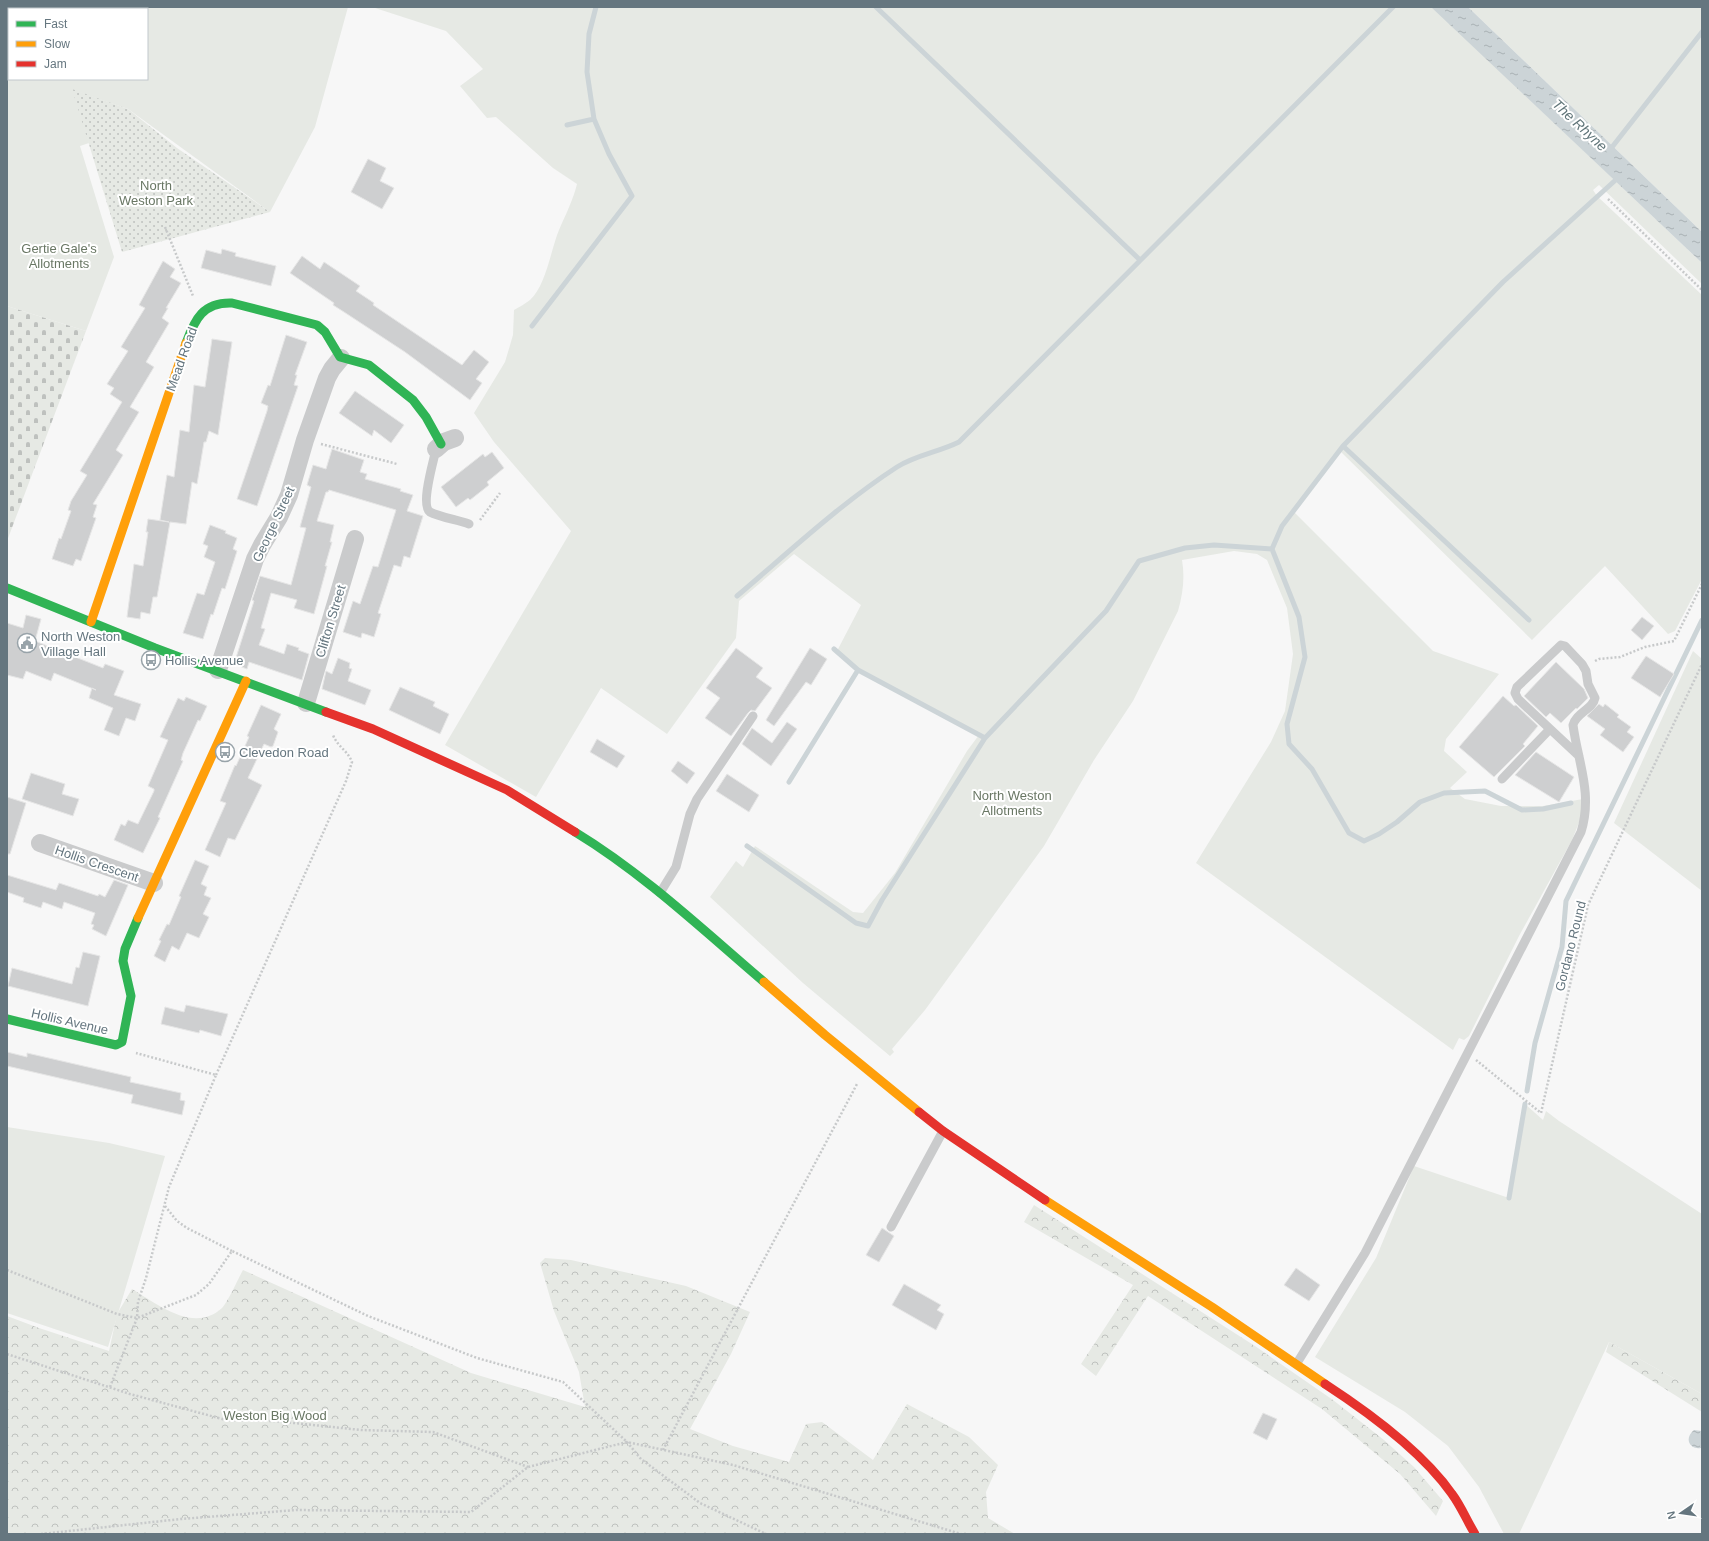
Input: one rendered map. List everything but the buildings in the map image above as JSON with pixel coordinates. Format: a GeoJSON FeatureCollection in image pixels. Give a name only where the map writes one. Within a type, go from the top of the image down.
{"type":"FeatureCollection","features":[{"type":"Feature","properties":{"kind":"main road","name":"Mead Road"},"geometry":{"type":"LineString","coordinates":[[91,622],[192,327],[200,313],[213,306],[228,302],[314,323],[325,332],[341,358]]}},
{"type":"Feature","properties":{"kind":"main road"},"geometry":{"type":"LineString","coordinates":[[341,358],[369,365],[412,400],[444,444]]}},
{"type":"Feature","properties":{"kind":"main road"},"geometry":{"type":"LineString","coordinates":[[7,588],[155,648],[218,670],[374,730],[507,790],[619,860],[660,893],[865,1068],[943,1131],[1047,1202],[1297,1363],[1370,1415],[1398,1438],[1432,1470],[1452,1494],[1475,1534]]}},
{"type":"Feature","properties":{"kind":"main road","name":"Hollis Avenue"},"geometry":{"type":"LineString","coordinates":[[7,1019],[116,1045],[122,1042],[130,1003],[130,994],[123,956],[154,883],[246,682]]}},
{"type":"Feature","properties":{"kind":"street","name":"George Street"},"geometry":{"type":"LineString","coordinates":[[218,670],[255,560],[285,504],[327,378],[341,358]]}},
{"type":"Feature","properties":{"kind":"street","name":"Clifton Street"},"geometry":{"type":"LineString","coordinates":[[306,704],[355,536]]}},
{"type":"Feature","properties":{"kind":"street","name":"Hollis Crescent"},"geometry":{"type":"LineString","coordinates":[[40,844],[154,883]]}},
{"type":"Feature","properties":{"kind":"lane"},"geometry":{"type":"LineString","coordinates":[[444,444],[426,497],[427,507],[430,512],[469,524]]}},
{"type":"Feature","properties":{"kind":"lane"},"geometry":{"type":"LineString","coordinates":[[1297,1363],[1365,1253],[1581,832],[1586,807],[1585,786],[1580,756],[1573,726],[1575,719],[1592,704],[1595,699],[1580,660],[1565,646],[1561,645],[1516,688],[1515,694],[1518,699],[1580,756]]}},
{"type":"Feature","properties":{"kind":"lane"},"geometry":{"type":"LineString","coordinates":[[660,893],[676,867],[690,814],[697,799],[753,716]]}},
{"type":"Feature","properties":{"kind":"lane"},"geometry":{"type":"LineString","coordinates":[[1502,779],[1550,728]]}},
{"type":"Feature","properties":{"kind":"lane"},"geometry":{"type":"LineString","coordinates":[[891,1227],[943,1131]]}},
{"type":"Feature","properties":{"kind":"path"},"geometry":{"type":"LineString","coordinates":[[1608,199],[1702,290]]}},
{"type":"Feature","properties":{"kind":"path"},"geometry":{"type":"LineString","coordinates":[[165,227],[200,313]]}},
{"type":"Feature","properties":{"kind":"path"},"geometry":{"type":"LineString","coordinates":[[306,440],[397,464]]}},
{"type":"Feature","properties":{"kind":"path"},"geometry":{"type":"LineString","coordinates":[[469,524],[476,524],[500,493]]}},
{"type":"Feature","properties":{"kind":"path"},"geometry":{"type":"LineString","coordinates":[[1584,668],[1596,660],[1620,657],[1645,647],[1674,641],[1702,584]]}},
{"type":"Feature","properties":{"kind":"path","name":"Gordano Round"},"geometry":{"type":"LineString","coordinates":[[1468,1053],[1541,1113],[1588,905],[1702,664]]}},
{"type":"Feature","properties":{"kind":"path"},"geometry":{"type":"LineString","coordinates":[[110,1387],[137,1318],[138,1302],[146,1278],[169,1187],[216,1075],[346,781],[352,762],[349,754],[335,742],[330,728],[329,712]]}},
{"type":"Feature","properties":{"kind":"path"},"geometry":{"type":"LineString","coordinates":[[116,1045],[122,1049],[216,1075]]}},
{"type":"Feature","properties":{"kind":"path"},"geometry":{"type":"LineString","coordinates":[[663,1450],[865,1068]]}},
{"type":"Feature","properties":{"kind":"path"},"geometry":{"type":"LineString","coordinates":[[164,1206],[177,1221],[187,1228],[368,1316],[477,1358],[563,1382],[627,1442],[641,1459],[700,1503],[766,1534]]}},
{"type":"Feature","properties":{"kind":"path"},"geometry":{"type":"LineString","coordinates":[[7,1270],[117,1314],[137,1318],[196,1295],[209,1284],[232,1251]]}},
{"type":"Feature","properties":{"kind":"path"},"geometry":{"type":"LineString","coordinates":[[7,1354],[110,1387],[226,1420],[276,1421],[361,1430],[433,1432],[528,1468]]}},
{"type":"Feature","properties":{"kind":"path"},"geometry":{"type":"LineString","coordinates":[[41,1534],[296,1510],[470,1512],[528,1468],[627,1442],[733,1465],[961,1534]]}},
{"type":"Feature","properties":{"kind":"green space","name":"Gertie Gale's Allotments"},"geometry":{"type":"Polygon","coordinates":[[[7,7],[348,7],[315,127],[270,212],[128,109],[73,90],[89,143],[80,146],[114,257],[86,331],[7,306],[7,7]]]}},
{"type":"Feature","properties":{"kind":"green space","name":"North Weston Allotments"},"geometry":{"type":"Polygon","coordinates":[[[372,7],[1432,7],[1702,263],[1702,284],[1599,185],[1593,190],[1597,196],[1702,295],[1702,579],[1675,631],[1668,634],[1605,566],[1532,640],[1340,451],[1293,511],[1433,651],[1499,674],[1446,739],[1444,751],[1467,772],[1450,788],[1465,799],[1501,806],[1543,806],[1583,799],[1582,815],[1572,840],[1519,936],[1469,1036],[1464,1040],[1459,1038],[1453,1050],[1196,863],[1271,742],[1285,711],[1293,654],[1287,608],[1267,560],[1257,554],[1234,551],[1182,560],[1183,586],[1178,611],[1133,701],[1094,760],[1044,846],[925,1010],[892,1049],[894,1052],[890,1056],[803,983],[710,897],[736,861],[743,867],[755,846],[853,912],[863,913],[895,873],[967,751],[979,735],[858,670],[837,651],[861,605],[794,554],[739,601],[736,638],[667,734],[601,688],[536,797],[445,745],[571,531],[494,442],[474,413],[505,362],[513,335],[514,310],[530,300],[536,294],[540,286],[548,267],[556,238],[577,184],[553,168],[496,117],[487,118],[460,86],[483,69],[446,31],[372,7]]]}},
{"type":"Feature","properties":{"kind":"green space"},"geometry":{"type":"Polygon","coordinates":[[[1468,7],[1702,7],[1702,232],[1468,7]]]}},
{"type":"Feature","properties":{"kind":"green space","name":"North Weston Park"},"geometry":{"type":"Polygon","coordinates":[[[72,89],[128,109],[177,148],[270,212],[122,252],[72,89]]]}},
{"type":"Feature","properties":{"kind":"green space"},"geometry":{"type":"Polygon","coordinates":[[[7,306],[86,331],[7,541],[7,306]]]}},
{"type":"Feature","properties":{"kind":"green space"},"geometry":{"type":"Polygon","coordinates":[[[1693,651],[1702,659],[1702,891],[1614,823],[1693,651]]]}},
{"type":"Feature","properties":{"kind":"green space"},"geometry":{"type":"Polygon","coordinates":[[[1525,1104],[1543,1120],[1546,1111],[1702,1214],[1702,1394],[1609,1342],[1519,1534],[1504,1534],[1479,1487],[1448,1446],[1405,1412],[1315,1357],[1376,1258],[1414,1166],[1509,1198],[1525,1104]]]}},
{"type":"Feature","properties":{"kind":"green space"},"geometry":{"type":"Polygon","coordinates":[[[7,1127],[109,1143],[165,1156],[108,1347],[7,1313],[7,1127]]]}},
{"type":"Feature","properties":{"kind":"green space"},"geometry":{"type":"Polygon","coordinates":[[[1034,1205],[1255,1346],[1333,1400],[1384,1440],[1414,1467],[1443,1501],[1436,1516],[1400,1474],[1322,1409],[1148,1296],[1096,1376],[1081,1364],[1133,1285],[1024,1222],[1034,1205]]]}},
{"type":"Feature","properties":{"kind":"green space","name":"Weston Big Wood"},"geometry":{"type":"Polygon","coordinates":[[[545,1258],[571,1260],[686,1286],[750,1312],[731,1354],[690,1429],[733,1446],[789,1462],[806,1424],[822,1422],[873,1460],[907,1404],[969,1437],[998,1465],[986,1492],[988,1518],[1015,1534],[7,1534],[7,1316],[109,1351],[117,1314],[132,1289],[176,1314],[200,1318],[211,1315],[222,1308],[243,1270],[471,1373],[585,1407],[579,1372],[554,1311],[540,1263],[545,1258]]]}},
{"type":"Feature","properties":{"kind":"green space"},"geometry":{"type":"Polygon","coordinates":[[[1609,1342],[1702,1394],[1702,1412],[1606,1352],[1609,1342]]]}},
{"type":"Feature","properties":{"kind":"water","name":"The Rhyne"},"geometry":{"type":"Polygon","coordinates":[[[1431,7],[1468,7],[1702,232],[1702,263],[1431,7]]]}},
{"type":"Feature","properties":{"kind":"water"},"geometry":{"type":"Polygon","coordinates":[[[1694,1430],[1702,1431],[1701,1448],[1693,1447],[1689,1443],[1689,1436],[1694,1430]]]}},
{"type":"Feature","properties":{"kind":"waterway"},"geometry":{"type":"LineString","coordinates":[[532,326],[632,196],[609,154],[594,119],[587,72],[589,34],[596,7]]}},
{"type":"Feature","properties":{"kind":"waterway"},"geometry":{"type":"LineString","coordinates":[[876,7],[1140,260]]}},
{"type":"Feature","properties":{"kind":"waterway"},"geometry":{"type":"LineString","coordinates":[[737,596],[815,529],[876,481],[904,463],[959,442],[1393,7]]}},
{"type":"Feature","properties":{"kind":"waterway","name":"The Rhyne"},"geometry":{"type":"LineString","coordinates":[[1609,151],[1702,32]]}},
{"type":"Feature","properties":{"kind":"waterway"},"geometry":{"type":"LineString","coordinates":[[567,125],[594,119]]}},
{"type":"Feature","properties":{"kind":"waterway"},"geometry":{"type":"LineString","coordinates":[[1571,803],[1543,809],[1522,810],[1485,791],[1444,793],[1420,802],[1397,822],[1379,834],[1364,841],[1349,833],[1312,769],[1289,744],[1287,724],[1305,657],[1299,617],[1272,549],[1282,526],[1343,446],[1503,282],[1620,176]]}},
{"type":"Feature","properties":{"kind":"waterway"},"geometry":{"type":"LineString","coordinates":[[1343,446],[1529,620]]}},
{"type":"Feature","properties":{"kind":"waterway"},"geometry":{"type":"LineString","coordinates":[[747,846],[856,923],[868,926],[882,900],[985,738],[1106,611],[1139,561],[1185,548],[1214,545],[1272,549]]}},
{"type":"Feature","properties":{"kind":"waterway"},"geometry":{"type":"LineString","coordinates":[[1527,1091],[1535,1043],[1562,947],[1566,901],[1702,620]]}},
{"type":"Feature","properties":{"kind":"waterway"},"geometry":{"type":"LineString","coordinates":[[834,649],[858,670],[985,738]]}},
{"type":"Feature","properties":{"kind":"waterway"},"geometry":{"type":"LineString","coordinates":[[789,782],[858,670]]}},
{"type":"Feature","properties":{"kind":"waterway"},"geometry":{"type":"LineString","coordinates":[[1509,1198],[1525,1104]]}},
{"type":"Feature","properties":{"kind":"traffic: fast"},"geometry":{"type":"LineString","coordinates":[[186,343],[193,326],[202,314],[214,305],[222,303],[232,303],[317,325],[325,332],[340,357],[369,365],[413,400],[426,417],[441,444]]}},
{"type":"Feature","properties":{"kind":"traffic: fast"},"geometry":{"type":"LineString","coordinates":[[7,588],[155,648],[326,712]]}},
{"type":"Feature","properties":{"kind":"traffic: fast"},"geometry":{"type":"LineString","coordinates":[[575,832],[600,848],[649,884],[764,982]]}},
{"type":"Feature","properties":{"kind":"traffic: fast"},"geometry":{"type":"LineString","coordinates":[[7,1019],[116,1045],[122,1042],[131,996],[123,961],[125,949],[138,918]]}},
{"type":"Feature","properties":{"kind":"traffic: slow"},"geometry":{"type":"LineString","coordinates":[[91,622],[186,343]]}},
{"type":"Feature","properties":{"kind":"traffic: slow"},"geometry":{"type":"LineString","coordinates":[[138,918],[246,681]]}},
{"type":"Feature","properties":{"kind":"traffic: slow"},"geometry":{"type":"LineString","coordinates":[[764,982],[825,1035],[919,1112]]}},
{"type":"Feature","properties":{"kind":"traffic: slow"},"geometry":{"type":"LineString","coordinates":[[1045,1200],[1212,1307],[1325,1384]]}},
{"type":"Feature","properties":{"kind":"traffic: jam"},"geometry":{"type":"LineString","coordinates":[[326,712],[373,729],[507,790],[575,832]]}},
{"type":"Feature","properties":{"kind":"traffic: jam"},"geometry":{"type":"LineString","coordinates":[[919,1112],[943,1131],[1045,1200]]}},
{"type":"Feature","properties":{"kind":"traffic: jam"},"geometry":{"type":"LineString","coordinates":[[1325,1384],[1359,1407],[1393,1433],[1426,1463],[1440,1478],[1455,1499],[1475,1534]]}},
{"type":"Feature","properties":{"kind":"place","name":"North Weston Village Hall"},"geometry":{"type":"Point","coordinates":[27,643]}},
{"type":"Feature","properties":{"kind":"place","name":"Hollis Avenue"},"geometry":{"type":"Point","coordinates":[151,660]}},
{"type":"Feature","properties":{"kind":"place","name":"Clevedon Road"},"geometry":{"type":"Point","coordinates":[225,752]}}]}
